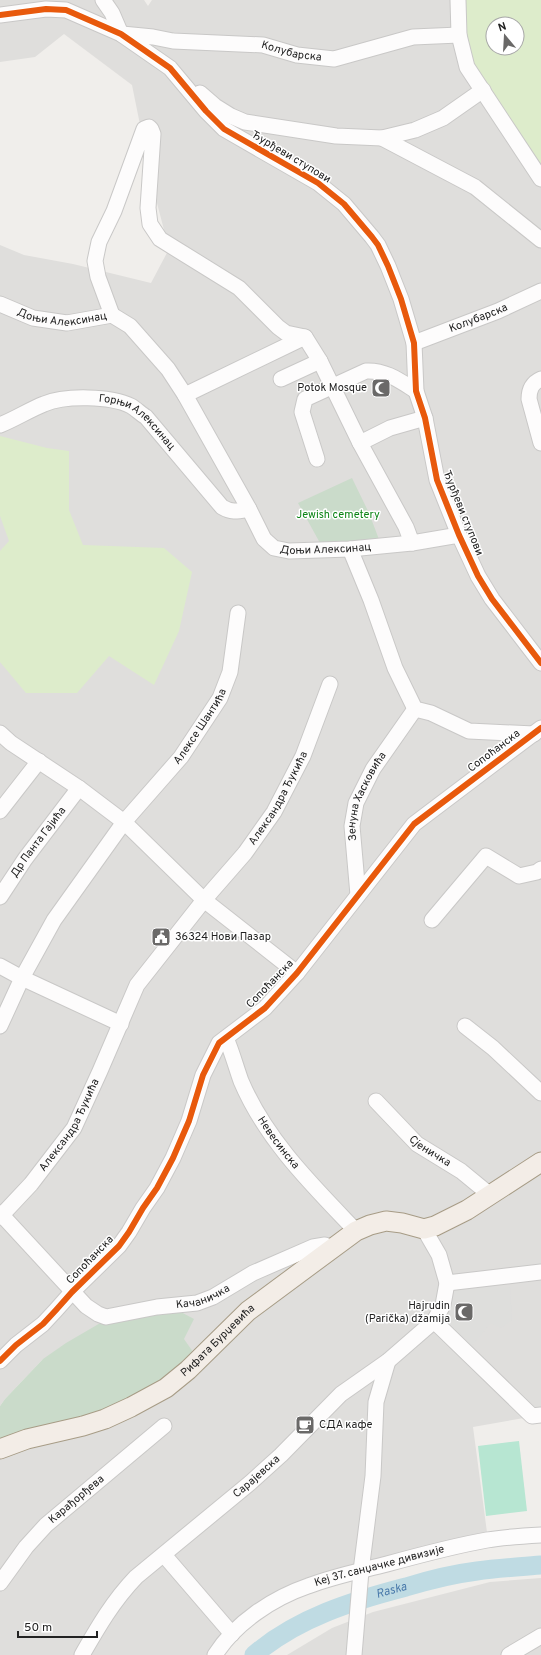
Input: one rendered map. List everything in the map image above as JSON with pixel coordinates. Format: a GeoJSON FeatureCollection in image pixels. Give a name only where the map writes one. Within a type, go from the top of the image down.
{"type":"FeatureCollection","features":[{"type":"Feature","properties":{"kind":"main road"},"geometry":{"type":"LineString","coordinates":[[424,1229],[446,1222],[541,1162]]}},
{"type":"Feature","properties":{"kind":"main road","name":"Рифата Бурџевића"},"geometry":{"type":"LineString","coordinates":[[0,1448],[22,1440],[83,1426],[105,1419],[166,1388],[188,1370],[248,1311],[356,1231],[370,1225],[386,1221],[402,1223],[424,1229]]}},
{"type":"Feature","properties":{"kind":"street"},"geometry":{"type":"LineString","coordinates":[[103,0],[112,13],[121,34]]}},
{"type":"Feature","properties":{"kind":"street"},"geometry":{"type":"LineString","coordinates":[[458,0],[459,36],[468,67],[541,179]]}},
{"type":"Feature","properties":{"kind":"street","name":"Ђурђеви ступови"},"geometry":{"type":"LineString","coordinates":[[0,15],[46,9],[66,10],[121,34],[170,68],[206,111],[224,129],[318,183],[344,204],[378,245],[401,299],[414,343],[416,391],[425,418],[437,480],[459,535],[478,576],[492,600],[541,663]]}},
{"type":"Feature","properties":{"kind":"street","name":"Колубарска"},"geometry":{"type":"LineString","coordinates":[[121,34],[153,37],[173,41],[263,45],[297,55],[334,58],[413,37],[459,36]]}},
{"type":"Feature","properties":{"kind":"street"},"geometry":{"type":"LineString","coordinates":[[170,68],[183,77],[215,106],[231,116],[245,122],[336,136],[382,138],[415,130],[443,118],[483,90]]}},
{"type":"Feature","properties":{"kind":"street"},"geometry":{"type":"LineString","coordinates":[[112,315],[98,277],[96,261],[99,242],[114,210],[144,129],[149,128],[152,129],[153,134],[148,208],[150,224],[160,239],[239,288],[286,333],[305,337],[320,361],[360,443],[406,527],[412,543]]}},
{"type":"Feature","properties":{"kind":"street"},"geometry":{"type":"LineString","coordinates":[[382,138],[475,187],[541,240]]}},
{"type":"Feature","properties":{"kind":"street","name":"Колубарска"},"geometry":{"type":"LineString","coordinates":[[414,343],[498,311],[541,291]]}},
{"type":"Feature","properties":{"kind":"street","name":"Доњи Алексинац"},"geometry":{"type":"LineString","coordinates":[[0,304],[33,318],[66,323],[112,315],[130,326],[168,369],[185,395],[249,509],[264,539],[274,548],[289,551],[350,549],[412,543],[459,535]]}},
{"type":"Feature","properties":{"kind":"street"},"geometry":{"type":"LineString","coordinates":[[185,395],[305,337]]}},
{"type":"Feature","properties":{"kind":"street"},"geometry":{"type":"LineString","coordinates":[[281,379],[320,361]]}},
{"type":"Feature","properties":{"kind":"street"},"geometry":{"type":"LineString","coordinates":[[317,459],[302,412],[305,399],[366,371],[377,371],[386,374],[416,391]]}},
{"type":"Feature","properties":{"kind":"street"},"geometry":{"type":"LineString","coordinates":[[541,379],[533,384],[529,391],[529,398],[541,443]]}},
{"type":"Feature","properties":{"kind":"street","name":"Горњи Алексинац"},"geometry":{"type":"LineString","coordinates":[[0,425],[46,403],[67,399],[91,398],[114,401],[131,406],[146,417],[222,507],[236,512],[249,509]]}},
{"type":"Feature","properties":{"kind":"street"},"geometry":{"type":"LineString","coordinates":[[360,443],[390,428],[425,418]]}},
{"type":"Feature","properties":{"kind":"street"},"geometry":{"type":"LineString","coordinates":[[350,549],[371,600],[395,668],[415,709],[431,713],[469,730],[537,731]]}},
{"type":"Feature","properties":{"kind":"street","name":"Алексе Шантића"},"geometry":{"type":"LineString","coordinates":[[0,1026],[22,978],[54,920],[124,822],[181,757],[220,698],[230,672],[238,613]]}},
{"type":"Feature","properties":{"kind":"street","name":"Александра Ђукића"},"geometry":{"type":"LineString","coordinates":[[1,1215],[32,1184],[74,1128],[137,985],[204,900],[245,853],[274,812],[303,756],[330,684]]}},
{"type":"Feature","properties":{"kind":"street","name":"Зенуна Хасковића"},"geometry":{"type":"LineString","coordinates":[[358,895],[352,826],[356,803],[373,769],[415,709]]}},
{"type":"Feature","properties":{"kind":"street","name":"Сопоћанска"},"geometry":{"type":"LineString","coordinates":[[0,1361],[16,1345],[43,1324],[72,1292],[119,1246],[158,1188],[185,1131],[203,1075],[220,1044],[265,1008],[297,973],[414,824],[537,731]]}},
{"type":"Feature","properties":{"kind":"street"},"geometry":{"type":"LineString","coordinates":[[0,734],[11,743],[79,788],[124,822],[204,900]]}},
{"type":"Feature","properties":{"kind":"street"},"geometry":{"type":"LineString","coordinates":[[0,811],[39,761]]}},
{"type":"Feature","properties":{"kind":"street","name":"Др Панта Гајића"},"geometry":{"type":"LineString","coordinates":[[0,897],[25,859],[79,788]]}},
{"type":"Feature","properties":{"kind":"street"},"geometry":{"type":"LineString","coordinates":[[432,920],[486,856],[519,876],[537,872],[541,869]]}},
{"type":"Feature","properties":{"kind":"street","name":"Сопоћанска"},"geometry":{"type":"LineString","coordinates":[[204,900],[297,973]]}},
{"type":"Feature","properties":{"kind":"street"},"geometry":{"type":"LineString","coordinates":[[0,966],[22,978],[121,1024]]}},
{"type":"Feature","properties":{"kind":"street"},"geometry":{"type":"LineString","coordinates":[[465,1026],[493,1048],[541,1093]]}},
{"type":"Feature","properties":{"kind":"street","name":"Невесинска"},"geometry":{"type":"LineString","coordinates":[[226,1038],[241,1081],[270,1134],[282,1151],[318,1192],[356,1231]]}},
{"type":"Feature","properties":{"kind":"street","name":"Сјеничка"},"geometry":{"type":"LineString","coordinates":[[376,1101],[417,1144],[461,1171],[489,1194]]}},
{"type":"Feature","properties":{"kind":"street","name":"Сопоћанска"},"geometry":{"type":"LineString","coordinates":[[1,1215],[72,1292]]}},
{"type":"Feature","properties":{"kind":"street"},"geometry":{"type":"LineString","coordinates":[[424,1229],[439,1255],[447,1283],[541,1272]]}},
{"type":"Feature","properties":{"kind":"street","name":"Качаничка"},"geometry":{"type":"LineString","coordinates":[[72,1292],[86,1306],[106,1318],[157,1307],[197,1303],[213,1296],[253,1273],[313,1247],[325,1245],[333,1248]]}},
{"type":"Feature","properties":{"kind":"street","name":"Сарајевска"},"geometry":{"type":"LineString","coordinates":[[82,1655],[107,1613],[136,1577],[250,1483],[281,1455],[341,1394],[388,1361],[434,1321],[443,1305],[447,1283]]}},
{"type":"Feature","properties":{"kind":"street"},"geometry":{"type":"LineString","coordinates":[[434,1321],[532,1416],[541,1415]]}},
{"type":"Feature","properties":{"kind":"street"},"geometry":{"type":"LineString","coordinates":[[354,1655],[361,1577],[374,1470],[376,1402],[388,1361]]}},
{"type":"Feature","properties":{"kind":"street","name":"Карађорђева"},"geometry":{"type":"LineString","coordinates":[[0,1583],[26,1547],[46,1525],[164,1426]]}},
{"type":"Feature","properties":{"kind":"street","name":"Кеј 37. санџачке дивизије"},"geometry":{"type":"LineString","coordinates":[[214,1655],[232,1634],[259,1612],[288,1595],[326,1580],[361,1577],[474,1542],[541,1534]]}},
{"type":"Feature","properties":{"kind":"street"},"geometry":{"type":"LineString","coordinates":[[164,1555],[232,1634]]}},
{"type":"Feature","properties":{"kind":"street"},"geometry":{"type":"LineString","coordinates":[[510,1655],[541,1636]]}},
{"type":"Feature","properties":{"kind":"shaded area"},"geometry":{"type":"Polygon","coordinates":[[[0,0],[144,0],[148,6],[152,0],[456,0],[541,179],[541,1415],[473,1427],[488,1540],[288,1595],[215,1655],[0,1655],[0,1449],[43,1359],[0,1406],[0,245],[24,255],[73,264],[151,283],[169,249],[152,184],[132,85],[64,34],[35,57],[0,62],[0,0]]]}},
{"type":"Feature","properties":{"kind":"shaded area"},"geometry":{"type":"Polygon","coordinates":[[[496,1282],[497,1288],[510,1287],[512,1321],[500,1328],[491,1323],[469,1349],[440,1321],[454,1290],[458,1287],[496,1282]]]}},
{"type":"Feature","properties":{"kind":"shaded area"},"geometry":{"type":"Polygon","coordinates":[[[541,1578],[541,1655],[287,1655],[332,1628],[373,1612],[490,1582],[541,1578]]]}},
{"type":"Feature","properties":{"kind":"green space"},"geometry":{"type":"Polygon","coordinates":[[[459,0],[541,0],[541,179],[467,67],[459,0]]]}},
{"type":"Feature","properties":{"kind":"green space"},"geometry":{"type":"Polygon","coordinates":[[[0,436],[47,448],[69,451],[69,510],[83,545],[164,548],[192,572],[179,631],[154,685],[109,656],[77,693],[26,693],[0,662],[0,551],[9,541],[0,516],[0,436]]]}},
{"type":"Feature","properties":{"kind":"green space","name":"Jewish cemetery"},"geometry":{"type":"Polygon","coordinates":[[[352,478],[369,513],[380,542],[320,543],[298,503],[352,478]]]}},
{"type":"Feature","properties":{"kind":"green space"},"geometry":{"type":"Polygon","coordinates":[[[179,1311],[194,1319],[184,1339],[198,1359],[166,1388],[0,1449],[0,1406],[43,1359],[66,1343],[102,1322],[179,1311]]]}},
{"type":"Feature","properties":{"kind":"green space"},"geometry":{"type":"Polygon","coordinates":[[[519,1441],[527,1511],[486,1516],[478,1446],[519,1441]]]}},
{"type":"Feature","properties":{"kind":"waterway","name":"Raska"},"geometry":{"type":"LineString","coordinates":[[254,1655],[288,1631],[307,1621],[326,1612],[366,1598],[459,1574],[493,1569],[541,1565]]}},
{"type":"Feature","properties":{"kind":"cycle path"},"geometry":{"type":"LineString","coordinates":[[0,15],[46,9],[66,10],[121,34],[170,68],[206,111],[224,129],[318,183],[344,204],[372,237],[378,245],[388,266],[401,299],[414,343],[416,391],[425,418],[437,480],[459,535],[478,576],[492,599],[541,663]]}},
{"type":"Feature","properties":{"kind":"cycle path"},"geometry":{"type":"LineString","coordinates":[[0,1361],[16,1345],[43,1324],[72,1292],[119,1246],[129,1232],[157,1188],[173,1158],[189,1121],[203,1075],[219,1043],[265,1008],[297,973],[414,824],[541,728]]}},
{"type":"Feature","properties":{"kind":"place","name":"Potok Mosque"},"geometry":{"type":"Point","coordinates":[381,388]}},
{"type":"Feature","properties":{"kind":"place","name":"36324 Нови Пазар"},"geometry":{"type":"Point","coordinates":[161,937]}},
{"type":"Feature","properties":{"kind":"place","name":"Hajrudin (Parička) džamija"},"geometry":{"type":"Point","coordinates":[464,1312]}},
{"type":"Feature","properties":{"kind":"place","name":"СДА кафе"},"geometry":{"type":"Point","coordinates":[305,1425]}}]}
